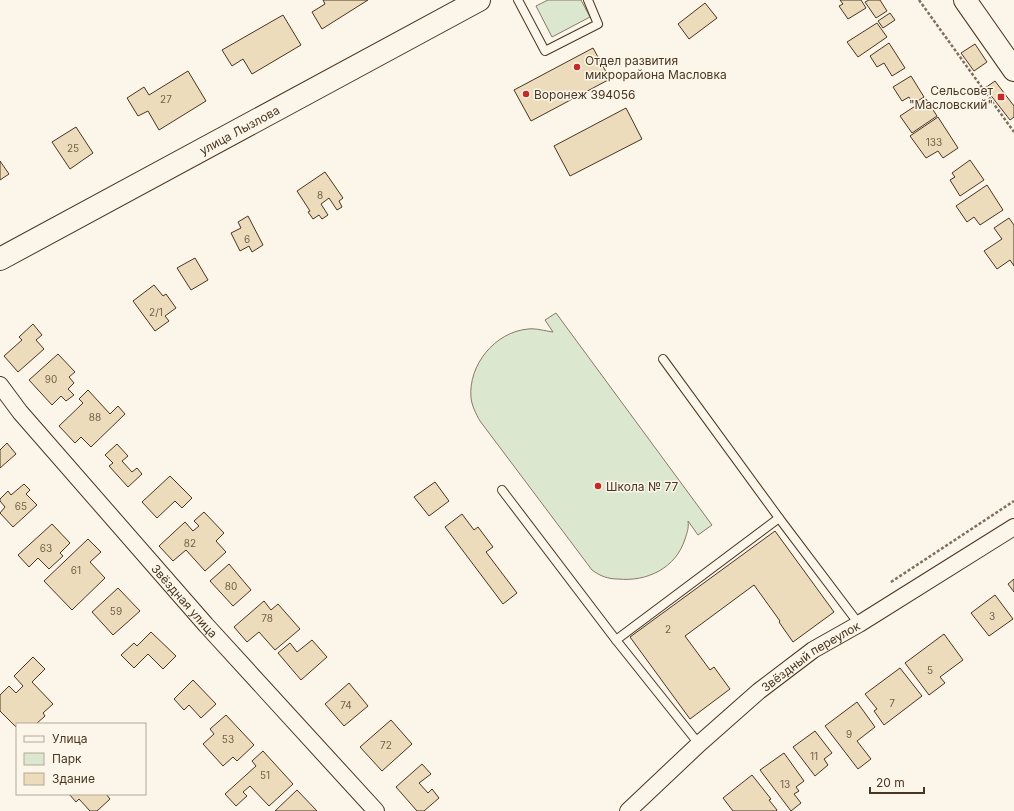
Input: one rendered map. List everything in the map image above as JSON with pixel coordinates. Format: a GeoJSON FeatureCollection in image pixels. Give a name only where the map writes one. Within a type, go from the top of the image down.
{"type":"FeatureCollection","features":[{"type":"Feature","properties":{"kind":"main road","name":"улица Лызлова"},"geometry":{"type":"LineString","coordinates":[[0,259],[479,0]]}},
{"type":"Feature","properties":{"kind":"main road"},"geometry":{"type":"LineString","coordinates":[[965,0],[1014,70]]}},
{"type":"Feature","properties":{"kind":"street","name":"Звёздная улица"},"geometry":{"type":"LineString","coordinates":[[0,385],[20,412],[206,625],[376,811]]}},
{"type":"Feature","properties":{"kind":"street","name":"Звёздный переулок"},"geometry":{"type":"LineString","coordinates":[[628,811],[698,744],[759,691],[813,650],[859,624],[1014,527]]}},
{"type":"Feature","properties":{"kind":"lane"},"geometry":{"type":"LineString","coordinates":[[518,0],[546,51],[598,24],[588,0]]}},
{"type":"Feature","properties":{"kind":"lane"},"geometry":{"type":"LineString","coordinates":[[663,359],[779,518],[859,624]]}},
{"type":"Feature","properties":{"kind":"lane"},"geometry":{"type":"LineString","coordinates":[[502,490],[616,640],[698,744]]}},
{"type":"Feature","properties":{"kind":"lane"},"geometry":{"type":"LineString","coordinates":[[616,640],[779,518]]}},
{"type":"Feature","properties":{"kind":"path"},"geometry":{"type":"LineString","coordinates":[[919,0],[1014,132]]}},
{"type":"Feature","properties":{"kind":"path"},"geometry":{"type":"LineString","coordinates":[[887,584],[1014,501]]}},
{"type":"Feature","properties":{"kind":"green space"},"geometry":{"type":"Polygon","coordinates":[[[548,0],[581,0],[590,17],[552,37],[536,6],[548,0]]]}},
{"type":"Feature","properties":{"kind":"green space"},"geometry":{"type":"Polygon","coordinates":[[[556,313],[712,525],[698,535],[688,521],[685,539],[675,558],[659,571],[650,575],[639,578],[614,579],[604,577],[592,570],[480,421],[473,407],[471,386],[479,362],[486,352],[505,336],[516,331],[537,329],[553,332],[545,320],[556,313]]]}},
{"type":"Feature","properties":{"kind":"building"},"geometry":{"type":"Polygon","coordinates":[[[323,0],[368,0],[322,29],[312,12],[325,4],[323,0]]]}},
{"type":"Feature","properties":{"kind":"building"},"geometry":{"type":"Polygon","coordinates":[[[840,0],[861,0],[866,8],[848,19],[839,6],[843,4],[840,0]]]}},
{"type":"Feature","properties":{"kind":"building"},"geometry":{"type":"Polygon","coordinates":[[[869,0],[880,0],[887,11],[876,18],[865,2],[869,0]]]}},
{"type":"Feature","properties":{"kind":"building"},"geometry":{"type":"Polygon","coordinates":[[[705,3],[717,18],[689,39],[678,24],[705,3]]]}},
{"type":"Feature","properties":{"kind":"building"},"geometry":{"type":"Polygon","coordinates":[[[890,13],[895,20],[883,28],[878,21],[890,13]]]}},
{"type":"Feature","properties":{"kind":"building"},"geometry":{"type":"Polygon","coordinates":[[[283,15],[301,45],[252,74],[243,59],[232,66],[222,50],[283,15]]]}},
{"type":"Feature","properties":{"kind":"building"},"geometry":{"type":"Polygon","coordinates":[[[877,23],[887,37],[858,57],[847,42],[877,23]]]}},
{"type":"Feature","properties":{"kind":"building"},"geometry":{"type":"Polygon","coordinates":[[[889,43],[905,68],[892,76],[884,63],[877,67],[870,56],[889,43]]]}},
{"type":"Feature","properties":{"kind":"building"},"geometry":{"type":"Polygon","coordinates":[[[975,44],[987,62],[974,71],[961,53],[975,44]]]}},
{"type":"Feature","properties":{"kind":"building"},"geometry":{"type":"Polygon","coordinates":[[[593,48],[610,79],[531,121],[514,90],[593,48]]]}},
{"type":"Feature","properties":{"kind":"building"},"geometry":{"type":"Polygon","coordinates":[[[188,71],[206,101],[159,130],[148,111],[138,116],[127,98],[144,87],[149,95],[188,71]]]}},
{"type":"Feature","properties":{"kind":"building"},"geometry":{"type":"Polygon","coordinates":[[[911,76],[924,97],[913,104],[909,97],[902,101],[893,87],[911,76]]]}},
{"type":"Feature","properties":{"kind":"building"},"geometry":{"type":"Polygon","coordinates":[[[995,81],[1014,106],[1014,117],[1010,120],[985,88],[995,81]]]}},
{"type":"Feature","properties":{"kind":"building"},"geometry":{"type":"Polygon","coordinates":[[[926,99],[937,116],[912,133],[900,116],[926,99]]]}},
{"type":"Feature","properties":{"kind":"building"},"geometry":{"type":"Polygon","coordinates":[[[626,108],[642,139],[570,176],[554,146],[626,108]]]}},
{"type":"Feature","properties":{"kind":"building"},"geometry":{"type":"Polygon","coordinates":[[[938,117],[958,148],[943,158],[938,151],[926,158],[910,136],[938,117]]]}},
{"type":"Feature","properties":{"kind":"building"},"geometry":{"type":"Polygon","coordinates":[[[76,127],[93,153],[70,169],[52,142],[76,127]]]}},
{"type":"Feature","properties":{"kind":"building"},"geometry":{"type":"Polygon","coordinates":[[[970,160],[984,180],[960,196],[950,180],[955,177],[952,173],[970,160]]]}},
{"type":"Feature","properties":{"kind":"building"},"geometry":{"type":"Polygon","coordinates":[[[0,161],[9,174],[0,180],[0,161]]]}},
{"type":"Feature","properties":{"kind":"building"},"geometry":{"type":"Polygon","coordinates":[[[325,172],[343,198],[339,201],[342,207],[337,210],[329,198],[321,204],[328,215],[322,219],[319,215],[313,219],[308,212],[310,211],[297,191],[325,172]]]}},
{"type":"Feature","properties":{"kind":"building"},"geometry":{"type":"Polygon","coordinates":[[[987,185],[1003,210],[980,225],[974,217],[967,222],[956,206],[987,185]]]}},
{"type":"Feature","properties":{"kind":"building"},"geometry":{"type":"Polygon","coordinates":[[[248,216],[263,245],[252,252],[249,246],[240,251],[231,233],[241,228],[238,222],[248,216]]]}},
{"type":"Feature","properties":{"kind":"building"},"geometry":{"type":"Polygon","coordinates":[[[1009,218],[1014,225],[1014,266],[1010,260],[997,269],[984,251],[1002,239],[994,228],[1009,218]]]}},
{"type":"Feature","properties":{"kind":"building"},"geometry":{"type":"Polygon","coordinates":[[[195,258],[208,280],[191,290],[177,268],[195,258]]]}},
{"type":"Feature","properties":{"kind":"building"},"geometry":{"type":"Polygon","coordinates":[[[154,285],[163,296],[166,294],[176,308],[165,316],[169,321],[155,331],[133,301],[154,285]]]}},
{"type":"Feature","properties":{"kind":"building"},"geometry":{"type":"Polygon","coordinates":[[[33,324],[42,335],[36,340],[44,349],[18,372],[4,356],[22,340],[19,337],[33,324]]]}},
{"type":"Feature","properties":{"kind":"building"},"geometry":{"type":"Polygon","coordinates":[[[58,354],[75,372],[69,377],[74,383],[68,389],[74,395],[66,401],[61,396],[52,405],[29,380],[58,354]]]}},
{"type":"Feature","properties":{"kind":"building"},"geometry":{"type":"Polygon","coordinates":[[[88,390],[110,414],[118,406],[125,414],[91,447],[81,437],[75,443],[59,426],[83,403],[79,399],[88,390]]]}},
{"type":"Feature","properties":{"kind":"building"},"geometry":{"type":"Polygon","coordinates":[[[7,443],[16,454],[0,468],[0,450],[7,443]]]}},
{"type":"Feature","properties":{"kind":"building"},"geometry":{"type":"Polygon","coordinates":[[[117,444],[128,456],[122,461],[132,472],[137,468],[142,474],[128,487],[109,466],[113,463],[105,455],[117,444]]]}},
{"type":"Feature","properties":{"kind":"building"},"geometry":{"type":"Polygon","coordinates":[[[170,476],[192,498],[182,508],[175,501],[157,518],[142,502],[170,476]]]}},
{"type":"Feature","properties":{"kind":"building"},"geometry":{"type":"Polygon","coordinates":[[[435,482],[449,501],[429,516],[414,497],[435,482]]]}},
{"type":"Feature","properties":{"kind":"building"},"geometry":{"type":"Polygon","coordinates":[[[24,484],[30,490],[26,494],[37,505],[13,527],[0,513],[5,507],[0,499],[8,491],[11,495],[24,484]]]}},
{"type":"Feature","properties":{"kind":"building"},"geometry":{"type":"Polygon","coordinates":[[[204,512],[224,533],[216,541],[226,552],[205,571],[186,550],[173,561],[159,546],[185,522],[193,531],[199,526],[194,521],[204,512]]]}},
{"type":"Feature","properties":{"kind":"building"},"geometry":{"type":"Polygon","coordinates":[[[462,514],[474,530],[478,527],[493,547],[486,552],[517,593],[503,604],[445,527],[462,514]]]}},
{"type":"Feature","properties":{"kind":"building"},"geometry":{"type":"Polygon","coordinates":[[[52,524],[70,543],[60,553],[63,556],[49,569],[38,558],[29,567],[18,555],[52,524]]]}},
{"type":"Feature","properties":{"kind":"building"},"geometry":{"type":"Polygon","coordinates":[[[775,531],[834,612],[793,642],[754,585],[685,636],[710,670],[714,667],[730,689],[690,719],[630,637],[775,531]]]}},
{"type":"Feature","properties":{"kind":"building"},"geometry":{"type":"Polygon","coordinates":[[[88,539],[101,552],[90,562],[105,578],[72,610],[44,581],[88,539]]]}},
{"type":"Feature","properties":{"kind":"building"},"geometry":{"type":"Polygon","coordinates":[[[229,564],[251,590],[233,606],[210,581],[229,564]]]}},
{"type":"Feature","properties":{"kind":"building"},"geometry":{"type":"Polygon","coordinates":[[[1014,579],[1014,592],[1008,584],[1014,579]]]}},
{"type":"Feature","properties":{"kind":"building"},"geometry":{"type":"Polygon","coordinates":[[[118,588],[140,611],[113,635],[92,612],[118,588]]]}},
{"type":"Feature","properties":{"kind":"building"},"geometry":{"type":"Polygon","coordinates":[[[995,595],[1013,619],[989,636],[971,613],[995,595]]]}},
{"type":"Feature","properties":{"kind":"building"},"geometry":{"type":"Polygon","coordinates":[[[264,601],[271,610],[278,604],[300,629],[275,650],[259,632],[247,642],[234,627],[264,601]]]}},
{"type":"Feature","properties":{"kind":"building"},"geometry":{"type":"Polygon","coordinates":[[[151,632],[176,656],[163,669],[148,654],[134,668],[121,655],[134,643],[137,646],[151,632]]]}},
{"type":"Feature","properties":{"kind":"building"},"geometry":{"type":"Polygon","coordinates":[[[944,634],[963,660],[940,677],[945,683],[929,695],[905,663],[944,634]]]}},
{"type":"Feature","properties":{"kind":"building"},"geometry":{"type":"Polygon","coordinates":[[[312,640],[327,657],[301,680],[278,653],[290,643],[297,652],[312,640]]]}},
{"type":"Feature","properties":{"kind":"building"},"geometry":{"type":"Polygon","coordinates":[[[33,657],[45,669],[32,682],[53,704],[43,713],[45,716],[37,723],[16,723],[16,727],[0,711],[0,695],[9,686],[16,693],[23,686],[14,676],[33,657]]]}},
{"type":"Feature","properties":{"kind":"building"},"geometry":{"type":"Polygon","coordinates":[[[900,668],[922,696],[884,725],[874,711],[877,709],[865,694],[900,668]]]}},
{"type":"Feature","properties":{"kind":"building"},"geometry":{"type":"Polygon","coordinates":[[[193,680],[216,704],[201,718],[189,705],[184,710],[174,699],[193,680]]]}},
{"type":"Feature","properties":{"kind":"building"},"geometry":{"type":"Polygon","coordinates":[[[349,683],[368,706],[344,726],[325,704],[349,683]]]}},
{"type":"Feature","properties":{"kind":"building"},"geometry":{"type":"Polygon","coordinates":[[[857,702],[875,727],[857,741],[871,759],[858,769],[825,726],[857,702]]]}},
{"type":"Feature","properties":{"kind":"building"},"geometry":{"type":"Polygon","coordinates":[[[226,715],[254,745],[237,761],[233,757],[223,766],[203,744],[214,734],[210,729],[226,715]]]}},
{"type":"Feature","properties":{"kind":"building"},"geometry":{"type":"Polygon","coordinates":[[[391,720],[412,744],[382,771],[360,747],[391,720]]]}},
{"type":"Feature","properties":{"kind":"building"},"geometry":{"type":"Polygon","coordinates":[[[815,731],[832,753],[824,759],[828,765],[815,776],[793,747],[815,731]]]}},
{"type":"Feature","properties":{"kind":"building"},"geometry":{"type":"Polygon","coordinates":[[[263,751],[293,784],[269,806],[250,786],[243,792],[247,796],[236,806],[225,794],[256,766],[252,761],[263,751]]]}},
{"type":"Feature","properties":{"kind":"building"},"geometry":{"type":"Polygon","coordinates":[[[784,753],[804,781],[796,787],[799,791],[794,794],[801,803],[791,811],[760,770],[784,753]]]}},
{"type":"Feature","properties":{"kind":"building"},"geometry":{"type":"Polygon","coordinates":[[[422,764],[431,774],[419,783],[428,793],[432,789],[439,798],[424,811],[417,811],[396,787],[422,764]]]}},
{"type":"Feature","properties":{"kind":"building"},"geometry":{"type":"Polygon","coordinates":[[[752,775],[771,799],[769,800],[777,810],[776,811],[733,811],[723,798],[752,775]]]}},
{"type":"Feature","properties":{"kind":"building"},"geometry":{"type":"Polygon","coordinates":[[[297,790],[317,811],[275,811],[297,790]]]}},
{"type":"Feature","properties":{"kind":"building"},"geometry":{"type":"Polygon","coordinates":[[[70,795],[107,795],[110,799],[97,811],[90,811],[79,799],[76,802],[70,795]]]}},
{"type":"Feature","properties":{"kind":"place","name":"Отдел развития микрорайона Масловка"},"geometry":{"type":"Point","coordinates":[577,67]}},
{"type":"Feature","properties":{"kind":"place","name":"Воронеж 394056"},"geometry":{"type":"Point","coordinates":[526,94]}},
{"type":"Feature","properties":{"kind":"place","name":"Сельсовет \"Масловский\""},"geometry":{"type":"Point","coordinates":[1001,97]}},
{"type":"Feature","properties":{"kind":"place","name":"Школа № 77"},"geometry":{"type":"Point","coordinates":[598,486]}}]}
